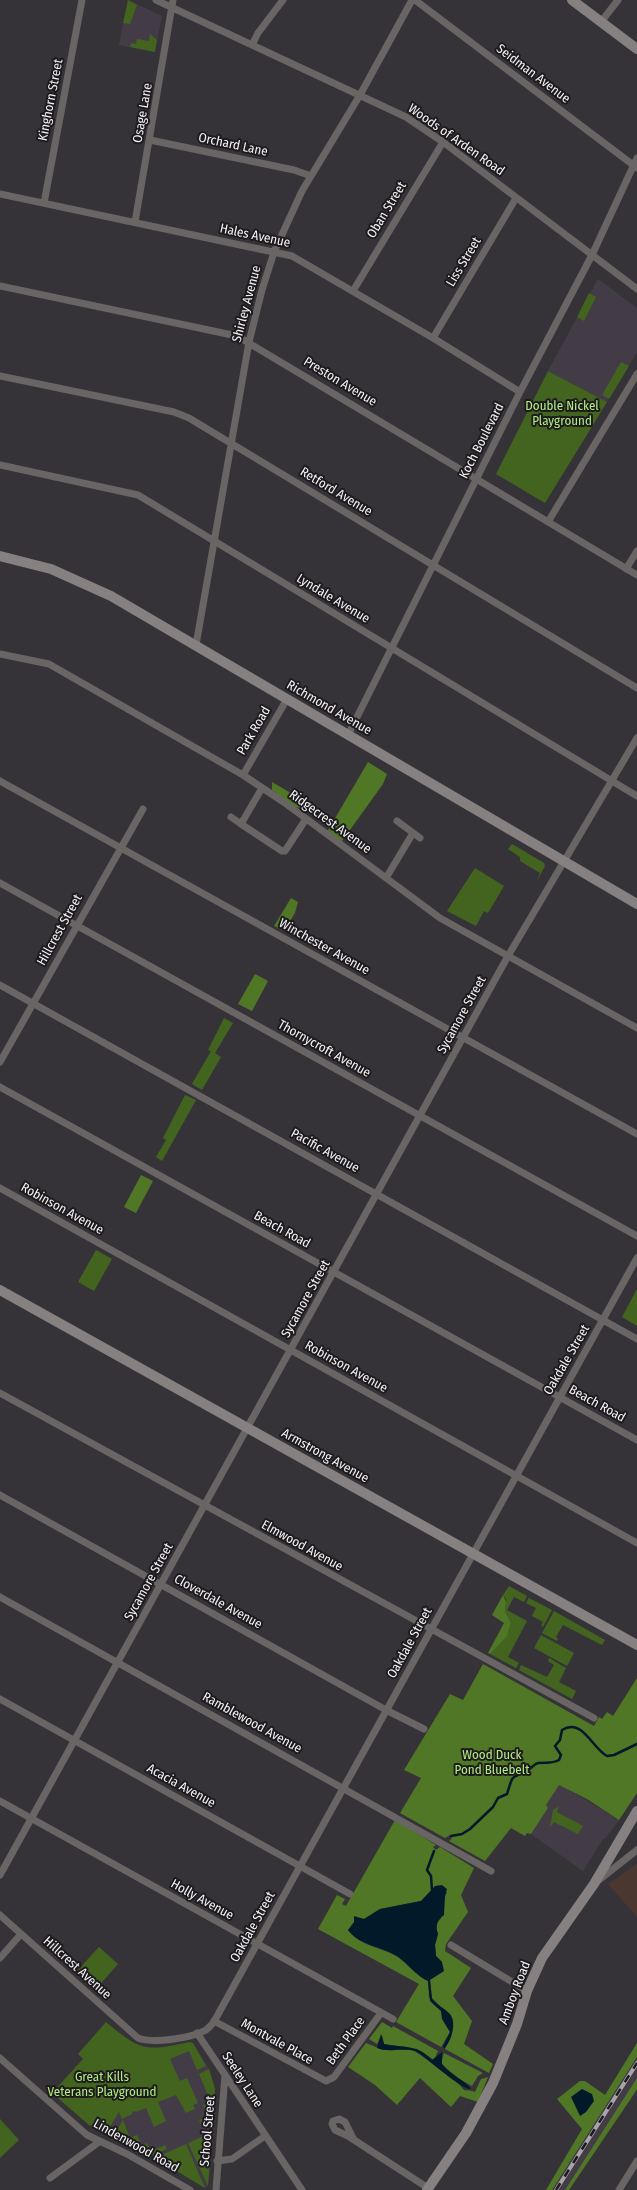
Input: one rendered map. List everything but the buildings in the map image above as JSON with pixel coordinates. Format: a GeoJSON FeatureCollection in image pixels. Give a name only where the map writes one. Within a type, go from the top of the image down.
{"type":"FeatureCollection","features":[{"type":"Feature","properties":{"kind":"main road"},"geometry":{"type":"LineString","coordinates":[[572,0],[637,49]]}},
{"type":"Feature","properties":{"kind":"main road","name":"Richmond Avenue"},"geometry":{"type":"LineString","coordinates":[[0,556],[45,568],[89,584],[196,645],[637,904]]}},
{"type":"Feature","properties":{"kind":"main road","name":"Armstrong Avenue"},"geometry":{"type":"LineString","coordinates":[[0,1290],[637,1645]]}},
{"type":"Feature","properties":{"kind":"main road","name":"Amboy Road"},"geometry":{"type":"LineString","coordinates":[[427,2189],[466,2133],[493,2082],[517,2024],[527,1991],[542,1958],[594,1884],[637,1811]]}},
{"type":"Feature","properties":{"kind":"street","name":"Kinghorn Street"},"geometry":{"type":"LineString","coordinates":[[44,203],[82,0]]}},
{"type":"Feature","properties":{"kind":"street","name":"Woods of Arden Road"},"geometry":{"type":"LineString","coordinates":[[156,0],[173,4],[252,45],[406,117],[443,142],[637,289]]}},
{"type":"Feature","properties":{"kind":"street"},"geometry":{"type":"LineString","coordinates":[[252,45],[258,33],[283,0]]}},
{"type":"Feature","properties":{"kind":"street","name":"Shirley Avenue"},"geometry":{"type":"LineString","coordinates":[[196,645],[249,342],[262,290],[274,252],[287,221],[311,176],[360,95],[414,0]]}},
{"type":"Feature","properties":{"kind":"street","name":"Seidman Avenue"},"geometry":{"type":"LineString","coordinates":[[414,0],[635,167]]}},
{"type":"Feature","properties":{"kind":"street"},"geometry":{"type":"LineString","coordinates":[[601,22],[618,0]]}},
{"type":"Feature","properties":{"kind":"street","name":"Osage Lane"},"geometry":{"type":"LineString","coordinates":[[135,222],[173,4]]}},
{"type":"Feature","properties":{"kind":"street","name":"Orchard Lane"},"geometry":{"type":"LineString","coordinates":[[150,140],[294,170],[311,176]]}},
{"type":"Feature","properties":{"kind":"street","name":"Oban Street"},"geometry":{"type":"LineString","coordinates":[[352,291],[443,142]]}},
{"type":"Feature","properties":{"kind":"street","name":"Koch Boulevard"},"geometry":{"type":"LineString","coordinates":[[348,735],[520,392],[592,255],[635,167],[637,158]]}},
{"type":"Feature","properties":{"kind":"street","name":"Hales Avenue"},"geometry":{"type":"LineString","coordinates":[[0,194],[292,256],[433,338],[520,392]]}},
{"type":"Feature","properties":{"kind":"street","name":"Liss Street"},"geometry":{"type":"LineString","coordinates":[[433,338],[516,198]]}},
{"type":"Feature","properties":{"kind":"street","name":"Preston Avenue"},"geometry":{"type":"LineString","coordinates":[[0,286],[237,336],[637,575]]}},
{"type":"Feature","properties":{"kind":"street"},"geometry":{"type":"LineString","coordinates":[[548,522],[637,374]]}},
{"type":"Feature","properties":{"kind":"street","name":"Retford Avenue"},"geometry":{"type":"LineString","coordinates":[[0,376],[179,414],[195,421],[637,688]]}},
{"type":"Feature","properties":{"kind":"street","name":"Lyndale Avenue"},"geometry":{"type":"LineString","coordinates":[[0,465],[130,492],[637,796]]}},
{"type":"Feature","properties":{"kind":"street"},"geometry":{"type":"LineString","coordinates":[[626,569],[637,551]]}},
{"type":"Feature","properties":{"kind":"street","name":"Ridgecrest Avenue"},"geometry":{"type":"LineString","coordinates":[[0,654],[49,664],[243,775],[306,819],[440,918],[637,1028]]}},
{"type":"Feature","properties":{"kind":"street","name":"Park Road"},"geometry":{"type":"LineString","coordinates":[[243,775],[287,699]]}},
{"type":"Feature","properties":{"kind":"street","name":"Sycamore Street"},"geometry":{"type":"LineString","coordinates":[[0,1875],[335,1272],[508,956],[563,860],[637,738]]}},
{"type":"Feature","properties":{"kind":"street","name":"Winchester Avenue"},"geometry":{"type":"LineString","coordinates":[[0,781],[637,1134]]}},
{"type":"Feature","properties":{"kind":"street"},"geometry":{"type":"LineString","coordinates":[[241,824],[262,788]]}},
{"type":"Feature","properties":{"kind":"street","name":"Hillcrest Street"},"geometry":{"type":"LineString","coordinates":[[0,1062],[143,809]]}},
{"type":"Feature","properties":{"kind":"street"},"geometry":{"type":"LineString","coordinates":[[231,817],[282,851],[285,851],[306,819]]}},
{"type":"Feature","properties":{"kind":"street"},"geometry":{"type":"LineString","coordinates":[[397,821],[420,838]]}},
{"type":"Feature","properties":{"kind":"street"},"geometry":{"type":"LineString","coordinates":[[386,878],[413,833]]}},
{"type":"Feature","properties":{"kind":"street","name":"Thornycroft Avenue"},"geometry":{"type":"LineString","coordinates":[[0,883],[637,1236]]}},
{"type":"Feature","properties":{"kind":"street","name":"Pacific Avenue"},"geometry":{"type":"LineString","coordinates":[[0,985],[637,1339]]}},
{"type":"Feature","properties":{"kind":"street","name":"Beach Road"},"geometry":{"type":"LineString","coordinates":[[0,1087],[637,1440]]}},
{"type":"Feature","properties":{"kind":"street","name":"Robinson Avenue"},"geometry":{"type":"LineString","coordinates":[[0,1188],[637,1543]]}},
{"type":"Feature","properties":{"kind":"street","name":"Oakdale Street"},"geometry":{"type":"LineString","coordinates":[[197,2033],[208,2029],[214,2022],[637,1258]]}},
{"type":"Feature","properties":{"kind":"street","name":"Elmwood Avenue"},"geometry":{"type":"LineString","coordinates":[[0,1393],[430,1630],[594,1718]]}},
{"type":"Feature","properties":{"kind":"street","name":"Cloverdale Avenue"},"geometry":{"type":"LineString","coordinates":[[0,1495],[386,1710],[424,1729]]}},
{"type":"Feature","properties":{"kind":"street","name":"Ramblewood Avenue"},"geometry":{"type":"LineString","coordinates":[[0,1597],[491,1871]]}},
{"type":"Feature","properties":{"kind":"street","name":"Acacia Avenue"},"geometry":{"type":"LineString","coordinates":[[0,1699],[350,1894]]}},
{"type":"Feature","properties":{"kind":"street","name":"Holly Avenue"},"geometry":{"type":"LineString","coordinates":[[0,1801],[393,2019]]}},
{"type":"Feature","properties":{"kind":"street"},"geometry":{"type":"LineString","coordinates":[[594,1884],[637,1850]]}},
{"type":"Feature","properties":{"kind":"street","name":"Hillcrest Avenue"},"geometry":{"type":"LineString","coordinates":[[0,1915],[138,2038],[145,2041],[164,2040],[197,2033]]}},
{"type":"Feature","properties":{"kind":"street"},"geometry":{"type":"LineString","coordinates":[[0,1958],[21,1934]]}},
{"type":"Feature","properties":{"kind":"street"},"geometry":{"type":"LineString","coordinates":[[452,1945],[527,1991]]}},
{"type":"Feature","properties":{"kind":"street","name":"Beth Place"},"geometry":{"type":"LineString","coordinates":[[329,2081],[334,2077],[381,2013]]}},
{"type":"Feature","properties":{"kind":"street","name":"Montvale Place"},"geometry":{"type":"LineString","coordinates":[[214,2022],[322,2081],[329,2081]]}},
{"type":"Feature","properties":{"kind":"street","name":"Seeley Lane"},"geometry":{"type":"LineString","coordinates":[[197,2033],[302,2190]]}},
{"type":"Feature","properties":{"kind":"street","name":"Lindenwood Road"},"geometry":{"type":"LineString","coordinates":[[0,2058],[87,2135],[127,2154],[190,2190]]}},
{"type":"Feature","properties":{"kind":"street","name":"School Street"},"geometry":{"type":"LineString","coordinates":[[216,2190],[217,2161],[225,2075]]}},
{"type":"Feature","properties":{"kind":"street"},"geometry":{"type":"LineString","coordinates":[[217,2161],[232,2159],[265,2136]]}},
{"type":"Feature","properties":{"kind":"street"},"geometry":{"type":"LineString","coordinates":[[354,2140],[427,2189]]}},
{"type":"Feature","properties":{"kind":"street"},"geometry":{"type":"LineString","coordinates":[[50,2178],[99,2142]]}},
{"type":"Feature","properties":{"kind":"street"},"geometry":{"type":"LineString","coordinates":[[619,2190],[637,2161]]}},
{"type":"Feature","properties":{"kind":"shaded area"},"geometry":{"type":"Polygon","coordinates":[[[128,0],[162,16],[155,52],[119,45],[128,0]]]}},
{"type":"Feature","properties":{"kind":"shaded area"},"geometry":{"type":"Polygon","coordinates":[[[598,279],[637,308],[637,352],[607,402],[548,371],[598,279]]]}},
{"type":"Feature","properties":{"kind":"shaded area"},"geometry":{"type":"Polygon","coordinates":[[[559,1784],[619,1820],[605,1839],[603,1839],[583,1871],[531,1834],[548,1808],[546,1805],[559,1784]]]}},
{"type":"Feature","properties":{"kind":"shaded area"},"geometry":{"type":"Polygon","coordinates":[[[637,1864],[637,1917],[608,1884],[637,1864]]]}},
{"type":"Feature","properties":{"kind":"shaded area"},"geometry":{"type":"Polygon","coordinates":[[[193,2043],[209,2069],[215,2089],[214,2127],[208,2186],[205,2188],[137,2147],[106,2134],[157,2050],[193,2043]]]}},
{"type":"Feature","properties":{"kind":"shaded area"},"geometry":{"type":"Polygon","coordinates":[[[637,2057],[637,2078],[627,2095],[565,2190],[552,2190],[637,2057]]]}},
{"type":"Feature","properties":{"kind":"green space"},"geometry":{"type":"Polygon","coordinates":[[[128,0],[137,5],[130,24],[123,23],[128,0]]]}},
{"type":"Feature","properties":{"kind":"green space"},"geometry":{"type":"Polygon","coordinates":[[[150,34],[157,40],[155,52],[130,47],[131,43],[136,44],[137,39],[149,41],[150,34]]]}},
{"type":"Feature","properties":{"kind":"green space"},"geometry":{"type":"Polygon","coordinates":[[[589,293],[596,297],[584,321],[577,317],[589,293]]]}},
{"type":"Feature","properties":{"kind":"green space"},"geometry":{"type":"Polygon","coordinates":[[[621,362],[629,366],[609,399],[602,395],[621,362]]]}},
{"type":"Feature","properties":{"kind":"green space","name":"Double Nickel Playground"},"geometry":{"type":"Polygon","coordinates":[[[548,371],[607,402],[545,503],[496,474],[548,371]]]}},
{"type":"Feature","properties":{"kind":"green space"},"geometry":{"type":"Polygon","coordinates":[[[368,762],[387,774],[383,784],[340,842],[327,832],[368,762]]]}},
{"type":"Feature","properties":{"kind":"green space"},"geometry":{"type":"Polygon","coordinates":[[[272,782],[306,802],[301,808],[295,807],[272,790],[272,782]]]}},
{"type":"Feature","properties":{"kind":"green space"},"geometry":{"type":"Polygon","coordinates":[[[512,844],[544,863],[545,866],[537,881],[540,873],[520,861],[520,857],[508,849],[512,844]]]}},
{"type":"Feature","properties":{"kind":"green space"},"geometry":{"type":"Polygon","coordinates":[[[475,868],[504,886],[488,913],[484,911],[476,926],[447,911],[475,868]]]}},
{"type":"Feature","properties":{"kind":"green space"},"geometry":{"type":"Polygon","coordinates":[[[291,898],[298,902],[295,913],[284,931],[274,926],[291,898]]]}},
{"type":"Feature","properties":{"kind":"green space"},"geometry":{"type":"Polygon","coordinates":[[[255,974],[268,981],[252,1011],[238,1004],[255,974]]]}},
{"type":"Feature","properties":{"kind":"green space"},"geometry":{"type":"Polygon","coordinates":[[[224,1018],[233,1023],[215,1053],[221,1057],[202,1090],[192,1084],[211,1051],[208,1050],[224,1018]]]}},
{"type":"Feature","properties":{"kind":"green space"},"geometry":{"type":"Polygon","coordinates":[[[185,1095],[196,1100],[162,1161],[156,1157],[166,1140],[163,1138],[185,1095]]]}},
{"type":"Feature","properties":{"kind":"green space"},"geometry":{"type":"Polygon","coordinates":[[[141,1175],[153,1181],[136,1213],[124,1207],[141,1175]]]}},
{"type":"Feature","properties":{"kind":"green space"},"geometry":{"type":"Polygon","coordinates":[[[96,1250],[112,1259],[94,1291],[78,1282],[96,1250]]]}},
{"type":"Feature","properties":{"kind":"green space"},"geometry":{"type":"Polygon","coordinates":[[[637,1289],[637,1326],[622,1317],[637,1289]]]}},
{"type":"Feature","properties":{"kind":"green space"},"geometry":{"type":"Polygon","coordinates":[[[509,1586],[527,1596],[524,1602],[514,1597],[507,1610],[527,1621],[508,1657],[519,1663],[516,1668],[490,1654],[508,1633],[510,1628],[511,1623],[505,1611],[506,1599],[503,1595],[509,1586]]]}},
{"type":"Feature","properties":{"kind":"green space"},"geometry":{"type":"Polygon","coordinates":[[[503,1595],[506,1602],[505,1611],[511,1623],[507,1636],[490,1654],[488,1653],[504,1623],[492,1615],[503,1595]]]}},
{"type":"Feature","properties":{"kind":"green space"},"geometry":{"type":"Polygon","coordinates":[[[529,1598],[552,1610],[543,1627],[541,1625],[543,1622],[532,1616],[536,1608],[526,1603],[529,1598]]]}},
{"type":"Feature","properties":{"kind":"green space"},"geometry":{"type":"Polygon","coordinates":[[[554,1611],[605,1640],[602,1645],[563,1625],[556,1637],[558,1639],[557,1641],[542,1633],[554,1611]]]}},
{"type":"Feature","properties":{"kind":"green space"},"geometry":{"type":"Polygon","coordinates":[[[541,1635],[574,1653],[567,1666],[534,1648],[541,1635]]]}},
{"type":"Feature","properties":{"kind":"green space"},"geometry":{"type":"Polygon","coordinates":[[[549,1658],[566,1668],[559,1682],[576,1691],[572,1699],[519,1670],[521,1665],[547,1677],[554,1665],[548,1661],[549,1658]]]}},
{"type":"Feature","properties":{"kind":"green space","name":"Wood Duck Pond Bluebelt"},"geometry":{"type":"Polygon","coordinates":[[[483,1664],[594,1726],[599,1717],[602,1719],[607,1712],[613,1716],[637,1678],[637,1793],[619,1820],[587,1799],[559,1785],[546,1805],[548,1808],[531,1834],[527,1833],[525,1836],[511,1828],[485,1861],[449,1841],[452,1838],[450,1835],[445,1838],[400,1813],[421,1778],[404,1770],[450,1694],[463,1700],[483,1664]]]}},
{"type":"Feature","properties":{"kind":"green space"},"geometry":{"type":"Polygon","coordinates":[[[559,1806],[557,1812],[583,1826],[578,1834],[554,1822],[550,1827],[553,1810],[559,1806]]]}},
{"type":"Feature","properties":{"kind":"green space"},"geometry":{"type":"Polygon","coordinates":[[[395,1820],[436,1845],[433,1847],[436,1850],[440,1847],[474,1868],[461,1895],[468,1912],[446,1944],[445,1951],[471,1968],[453,1996],[472,2021],[464,2044],[493,2064],[489,2073],[445,2049],[452,2033],[452,2018],[432,1998],[430,1980],[442,1962],[436,1956],[435,1945],[438,1934],[436,1929],[437,1923],[441,1918],[447,1892],[427,1895],[421,1901],[380,1909],[364,1919],[358,1918],[348,1930],[358,1940],[396,1956],[419,1976],[428,1980],[429,1997],[433,2004],[441,2011],[444,2022],[450,2032],[441,2047],[396,2022],[419,1984],[318,1929],[337,1895],[345,1899],[342,1904],[346,1906],[395,1820]]]}},
{"type":"Feature","properties":{"kind":"green space"},"geometry":{"type":"Polygon","coordinates":[[[99,1947],[118,1964],[97,1988],[77,1971],[99,1947]]]}},
{"type":"Feature","properties":{"kind":"green space","name":"Great Kills Veterans Playground"},"geometry":{"type":"Polygon","coordinates":[[[106,2022],[128,2039],[145,2047],[153,2048],[190,2042],[193,2043],[206,2066],[197,2070],[189,2051],[170,2059],[180,2081],[187,2078],[198,2103],[193,2105],[195,2109],[186,2113],[176,2095],[158,2102],[166,2121],[154,2127],[146,2108],[132,2112],[132,2114],[122,2119],[119,2112],[106,2134],[89,2125],[52,2093],[83,2059],[78,2054],[106,2022]]]}},
{"type":"Feature","properties":{"kind":"green space"},"geometry":{"type":"Polygon","coordinates":[[[382,2022],[392,2028],[393,2026],[438,2051],[434,2060],[417,2049],[384,2044],[382,2035],[377,2044],[369,2039],[382,2022]]]}},
{"type":"Feature","properties":{"kind":"green space"},"geometry":{"type":"Polygon","coordinates":[[[366,2043],[383,2050],[413,2050],[457,2081],[465,2090],[475,2092],[481,2079],[488,2077],[478,2102],[460,2096],[451,2107],[420,2078],[397,2105],[375,2085],[348,2067],[366,2043]]]}},
{"type":"Feature","properties":{"kind":"green space"},"geometry":{"type":"Polygon","coordinates":[[[637,2043],[637,2057],[552,2190],[546,2190],[582,2129],[557,2099],[580,2081],[585,2081],[605,2095],[637,2043]]]}},
{"type":"Feature","properties":{"kind":"green space"},"geometry":{"type":"Polygon","coordinates":[[[444,2053],[483,2073],[478,2076],[472,2086],[454,2076],[441,2063],[444,2053]]]}},
{"type":"Feature","properties":{"kind":"green space"},"geometry":{"type":"Polygon","coordinates":[[[209,2069],[215,2089],[214,2128],[205,2124],[202,2126],[199,2120],[208,2116],[203,2105],[211,2102],[199,2074],[209,2069]]]}},
{"type":"Feature","properties":{"kind":"green space"},"geometry":{"type":"Polygon","coordinates":[[[637,2078],[637,2089],[634,2094],[569,2190],[565,2190],[637,2078]]]}},
{"type":"Feature","properties":{"kind":"green space"},"geometry":{"type":"Polygon","coordinates":[[[0,2119],[19,2140],[0,2158],[0,2119]]]}},
{"type":"Feature","properties":{"kind":"green space"},"geometry":{"type":"Polygon","coordinates":[[[123,2120],[130,2138],[137,2135],[140,2142],[133,2145],[113,2137],[123,2120]]]}},
{"type":"Feature","properties":{"kind":"green space"},"geometry":{"type":"Polygon","coordinates":[[[206,2135],[212,2135],[208,2186],[188,2143],[206,2135]]]}},
{"type":"Feature","properties":{"kind":"green space"},"geometry":{"type":"Polygon","coordinates":[[[147,2143],[151,2151],[165,2145],[167,2149],[151,2156],[137,2147],[147,2143]]]}},
{"type":"Feature","properties":{"kind":"green space"},"geometry":{"type":"Polygon","coordinates":[[[186,2144],[205,2188],[155,2158],[186,2144]]]}},
{"type":"Feature","properties":{"kind":"water"},"geometry":{"type":"Polygon","coordinates":[[[442,1885],[447,1889],[444,1915],[437,1923],[438,1934],[435,1945],[436,1956],[442,1962],[444,1971],[430,1980],[432,1999],[449,2013],[453,2021],[451,2037],[444,2049],[443,2046],[450,2032],[442,2019],[441,2011],[430,2001],[428,1981],[421,1977],[397,1956],[365,1943],[348,1930],[354,1922],[354,1916],[364,1919],[380,1909],[421,1901],[435,1886],[442,1885]]]}},
{"type":"Feature","properties":{"kind":"water"},"geometry":{"type":"Polygon","coordinates":[[[381,2034],[384,2044],[416,2049],[427,2055],[432,2060],[442,2052],[442,2064],[471,2089],[461,2085],[419,2053],[403,2049],[382,2050],[377,2048],[381,2034]]]}},
{"type":"Feature","properties":{"kind":"water"},"geometry":{"type":"Polygon","coordinates":[[[582,2089],[592,2094],[594,2101],[586,2112],[580,2116],[571,2097],[582,2089]]]}},
{"type":"Feature","properties":{"kind":"waterway"},"geometry":{"type":"LineString","coordinates":[[451,1836],[462,1834],[470,1829],[493,1807],[498,1798],[507,1794],[513,1778],[537,1764],[559,1760],[561,1755],[555,1746],[560,1740],[562,1730],[569,1727],[575,1727],[581,1730],[607,1756],[614,1755],[637,1744]]}},
{"type":"Feature","properties":{"kind":"waterway"},"geometry":{"type":"LineString","coordinates":[[432,1890],[431,1876],[427,1870],[434,1851]]}},
{"type":"Feature","properties":{"kind":"railway"},"geometry":{"type":"LineString","coordinates":[[556,2190],[637,2063]]}}]}
